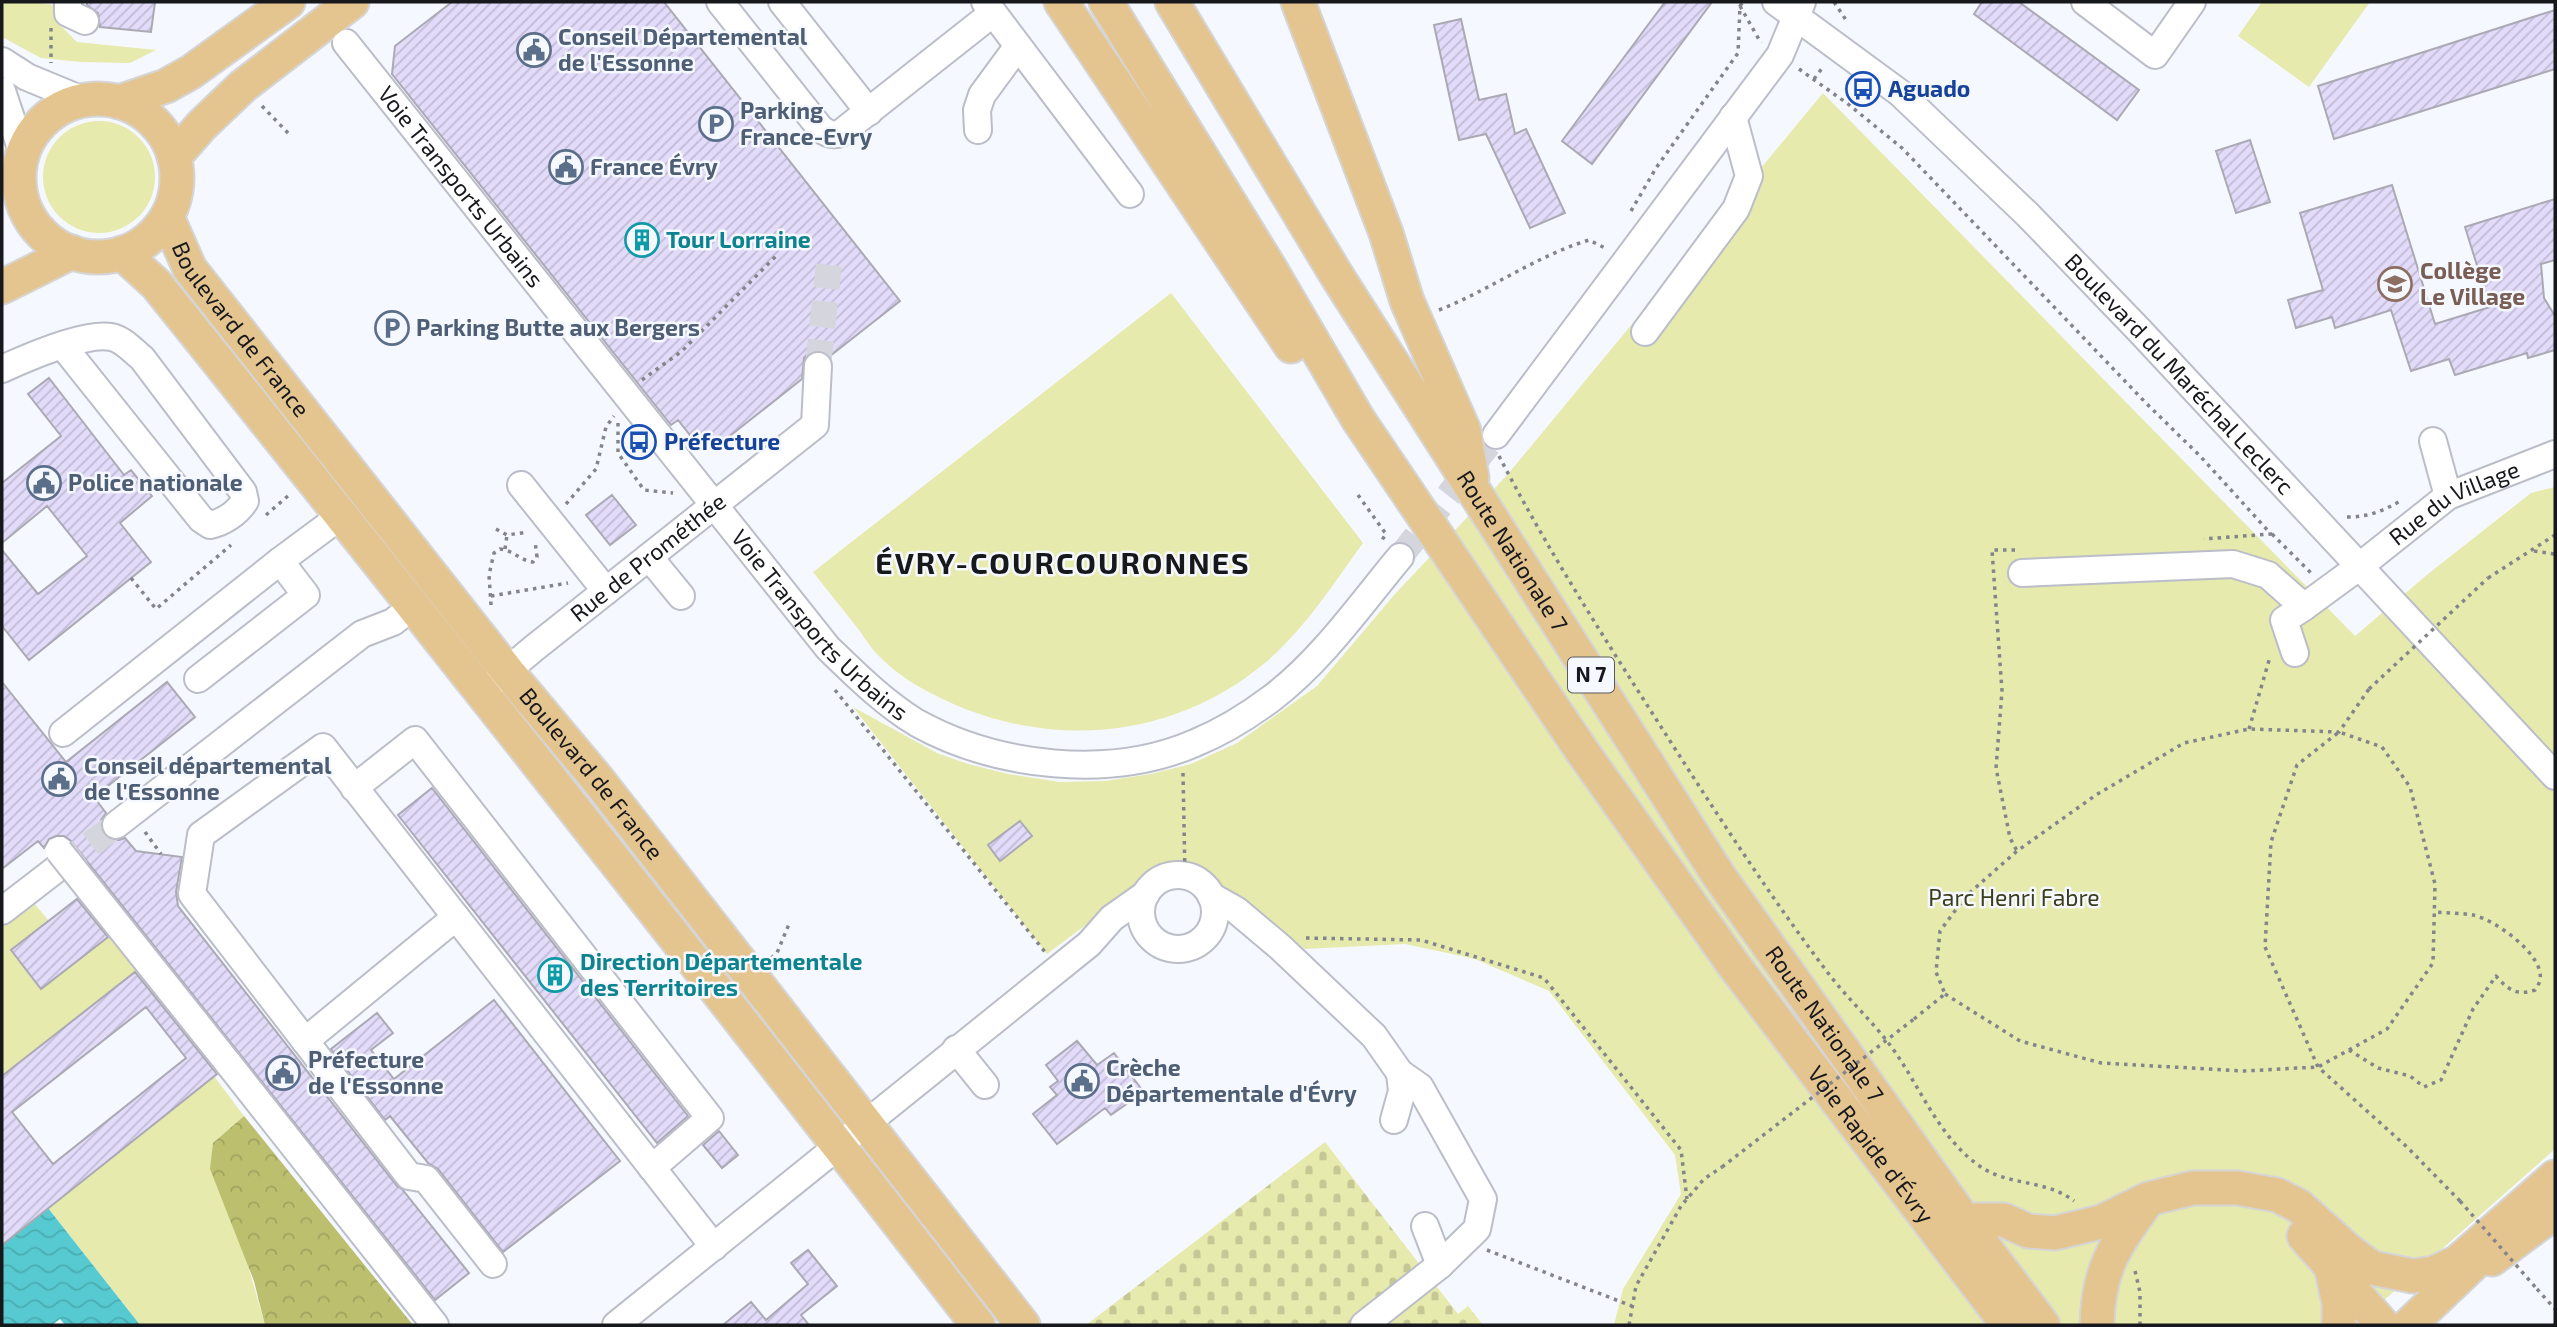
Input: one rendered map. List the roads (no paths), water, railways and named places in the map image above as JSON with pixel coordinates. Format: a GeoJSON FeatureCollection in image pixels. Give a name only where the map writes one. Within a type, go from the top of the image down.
{"type":"FeatureCollection","features":[{"type":"Feature","properties":{"kind":"main road"},"geometry":{"type":"LineString","coordinates":[[119,102],[166,86],[191,72],[288,2]]}},
{"type":"Feature","properties":{"kind":"main road"},"geometry":{"type":"LineString","coordinates":[[174,157],[202,125],[236,93],[352,2]]}},
{"type":"Feature","properties":{"kind":"main road"},"geometry":{"type":"LineString","coordinates":[[1061,2],[1323,394],[1358,419]]}},
{"type":"Feature","properties":{"kind":"main road","name":"Route Nationale 7"},"geometry":{"type":"LineString","coordinates":[[1106,2],[1358,419],[1582,751],[1733,964]]}},
{"type":"Feature","properties":{"kind":"main road","name":"Route Nationale 7"},"geometry":{"type":"LineString","coordinates":[[1172,2],[1337,276],[1719,876],[2043,1325]]}},
{"type":"Feature","properties":{"kind":"main road"},"geometry":{"type":"LineString","coordinates":[[1298,2],[1386,233],[1407,301],[1464,431],[1474,491]]}},
{"type":"Feature","properties":{"kind":"main road"},"geometry":{"type":"LineString","coordinates":[[102,99],[119,102],[138,110],[154,122],[166,139],[174,157],[174,203],[167,217],[148,239],[122,253],[97,257],[72,252],[39,230],[25,207],[15,180],[33,135],[46,119],[64,107],[85,101],[102,99]]}},
{"type":"Feature","properties":{"kind":"main road","name":"Boulevard de France"},"geometry":{"type":"LineString","coordinates":[[167,217],[190,269],[507,671],[599,781],[1023,1325]]}},
{"type":"Feature","properties":{"kind":"main road"},"geometry":{"type":"LineString","coordinates":[[2,287],[72,252]]}},
{"type":"Feature","properties":{"kind":"main road","name":"Boulevard de France"},"geometry":{"type":"LineString","coordinates":[[122,253],[156,284],[342,515],[978,1325]]}},
{"type":"Feature","properties":{"kind":"main road","name":"Voie Rapide d'Évry"},"geometry":{"type":"LineString","coordinates":[[1733,964],[2008,1325]]}},
{"type":"Feature","properties":{"kind":"main road"},"geometry":{"type":"LineString","coordinates":[[2340,1257],[2394,1274],[2413,1276],[2434,1273],[2458,1262],[2555,1178]]}},
{"type":"Feature","properties":{"kind":"main road"},"geometry":{"type":"LineString","coordinates":[[2442,1296],[2555,1178]]}},
{"type":"Feature","properties":{"kind":"main road"},"geometry":{"type":"LineString","coordinates":[[1965,1220],[2004,1220],[2028,1231],[2109,1232],[2148,1199],[2193,1188],[2237,1188],[2277,1195],[2299,1206],[2401,1325],[2555,1212]]}},
{"type":"Feature","properties":{"kind":"main road"},"geometry":{"type":"LineString","coordinates":[[2097,1325],[2099,1290],[2107,1263],[2109,1232]]}},
{"type":"Feature","properties":{"kind":"main road"},"geometry":{"type":"LineString","coordinates":[[2339,1325],[2340,1257]]}},
{"type":"Feature","properties":{"kind":"street"},"geometry":{"type":"LineString","coordinates":[[720,2],[820,128],[830,135],[842,134],[869,112],[899,79],[989,7],[1130,194]]}},
{"type":"Feature","properties":{"kind":"street"},"geometry":{"type":"LineString","coordinates":[[782,2],[869,112]]}},
{"type":"Feature","properties":{"kind":"street","name":"Boulevard du Maréchal Leclerc"},"geometry":{"type":"LineString","coordinates":[[1776,2],[1800,9],[1900,93],[2028,215],[2555,776]]}},
{"type":"Feature","properties":{"kind":"street"},"geometry":{"type":"LineString","coordinates":[[2085,2],[2155,55],[2192,2]]}},
{"type":"Feature","properties":{"kind":"street"},"geometry":{"type":"LineString","coordinates":[[1497,444],[1780,55],[1800,9]]}},
{"type":"Feature","properties":{"kind":"street","name":"Voie Transports Urbains"},"geometry":{"type":"LineString","coordinates":[[346,43],[828,648],[879,696],[916,722],[953,740],[996,754],[1041,761],[1095,764],[1145,758],[1182,747],[1234,724],[1273,698],[1308,668],[1390,551]]}},
{"type":"Feature","properties":{"kind":"street"},"geometry":{"type":"LineString","coordinates":[[978,130],[977,110],[982,95],[1018,46]]}},
{"type":"Feature","properties":{"kind":"street"},"geometry":{"type":"LineString","coordinates":[[2,61],[27,77],[85,101]]}},
{"type":"Feature","properties":{"kind":"street"},"geometry":{"type":"LineString","coordinates":[[2,91],[15,180]]}},
{"type":"Feature","properties":{"kind":"street"},"geometry":{"type":"LineString","coordinates":[[1646,332],[1736,209],[1749,176],[1733,117]]}},
{"type":"Feature","properties":{"kind":"street"},"geometry":{"type":"LineString","coordinates":[[2,369],[63,346],[97,337],[112,337],[142,358],[243,492],[245,501],[240,508],[220,523],[210,525],[201,519],[63,346]]}},
{"type":"Feature","properties":{"kind":"street","name":"Rue de Prométhée"},"geometry":{"type":"LineString","coordinates":[[482,692],[815,425],[818,366]]}},
{"type":"Feature","properties":{"kind":"street"},"geometry":{"type":"LineString","coordinates":[[2433,441],[2448,496]]}},
{"type":"Feature","properties":{"kind":"street","name":"Rue du Village"},"geometry":{"type":"LineString","coordinates":[[2294,613],[2360,566],[2448,496],[2555,454]]}},
{"type":"Feature","properties":{"kind":"street"},"geometry":{"type":"LineString","coordinates":[[521,485],[607,591]]}},
{"type":"Feature","properties":{"kind":"street"},"geometry":{"type":"LineString","coordinates":[[63,733],[342,515]]}},
{"type":"Feature","properties":{"kind":"street"},"geometry":{"type":"LineString","coordinates":[[649,557],[681,596]]}},
{"type":"Feature","properties":{"kind":"street"},"geometry":{"type":"LineString","coordinates":[[198,679],[306,595],[280,561]]}},
{"type":"Feature","properties":{"kind":"street"},"geometry":{"type":"LineString","coordinates":[[2020,561],[2233,564],[2268,575],[2294,613],[2295,653]]}},
{"type":"Feature","properties":{"kind":"street"},"geometry":{"type":"LineString","coordinates":[[116,825],[362,634],[398,618]]}},
{"type":"Feature","properties":{"kind":"street"},"geometry":{"type":"LineString","coordinates":[[354,788],[415,740],[710,1118],[652,1168]]}},
{"type":"Feature","properties":{"kind":"street"},"geometry":{"type":"LineString","coordinates":[[493,1264],[426,1179],[409,1176],[192,894],[201,835],[323,747],[714,1247]]}},
{"type":"Feature","properties":{"kind":"street"},"geometry":{"type":"LineString","coordinates":[[2,911],[59,859],[229,1063],[435,1325]]}},
{"type":"Feature","properties":{"kind":"street"},"geometry":{"type":"LineString","coordinates":[[616,1325],[1089,944],[1112,918],[1146,894],[1159,880],[1185,876],[1202,883],[1211,896],[1215,910],[1211,929],[1202,940],[1183,949],[1163,945],[1149,934],[1141,912],[1146,894]]}},
{"type":"Feature","properties":{"kind":"street"},"geometry":{"type":"LineString","coordinates":[[1211,896],[1236,910],[1263,933],[1374,1036],[1400,1073],[1420,1087],[1483,1199],[1477,1229],[1440,1265],[1364,1325]]}},
{"type":"Feature","properties":{"kind":"street"},"geometry":{"type":"LineString","coordinates":[[305,1041],[456,917]]}},
{"type":"Feature","properties":{"kind":"street"},"geometry":{"type":"LineString","coordinates":[[1211,929],[1232,926],[1263,933]]}},
{"type":"Feature","properties":{"kind":"street"},"geometry":{"type":"LineString","coordinates":[[1089,944],[1124,934],[1149,934]]}},
{"type":"Feature","properties":{"kind":"street"},"geometry":{"type":"LineString","coordinates":[[956,1049],[985,1085]]}},
{"type":"Feature","properties":{"kind":"street"},"geometry":{"type":"LineString","coordinates":[[1400,1073],[1402,1091],[1395,1115],[1412,1105],[1434,1111]]}},
{"type":"Feature","properties":{"kind":"street"},"geometry":{"type":"LineString","coordinates":[[1425,1226],[1440,1265]]}},
{"type":"Feature","properties":{"kind":"water"},"geometry":{"type":"Polygon","coordinates":[[[48,1208],[140,1325],[65,1325],[60,1319],[52,1325],[2,1325],[2,1245],[48,1208]]]}},
{"type":"Feature","properties":{"kind":"tunnel"},"geometry":{"type":"LineString","coordinates":[[818,366],[829,265]]}},
{"type":"Feature","properties":{"kind":"tunnel"},"geometry":{"type":"LineString","coordinates":[[1400,557],[1496,435]]}},
{"type":"Feature","properties":{"kind":"tunnel"},"geometry":{"type":"LineString","coordinates":[[59,867],[116,825]]}},
{"type":"Feature","properties":{"kind":"place","name":"Conseil Départemental de l'Essonne"},"geometry":{"type":"Point","coordinates":[534,50]}},
{"type":"Feature","properties":{"kind":"place","name":"Aguado"},"geometry":{"type":"Point","coordinates":[1863,89]}},
{"type":"Feature","properties":{"kind":"place","name":"Parking France-Evry"},"geometry":{"type":"Point","coordinates":[716,124]}},
{"type":"Feature","properties":{"kind":"place","name":"France Évry"},"geometry":{"type":"Point","coordinates":[566,167]}},
{"type":"Feature","properties":{"kind":"place","name":"Tour Lorraine"},"geometry":{"type":"Point","coordinates":[642,240]}},
{"type":"Feature","properties":{"kind":"place","name":"Collège Le Village"},"geometry":{"type":"Point","coordinates":[2395,284]}},
{"type":"Feature","properties":{"kind":"place","name":"Parking Butte aux Bergers"},"geometry":{"type":"Point","coordinates":[392,328]}},
{"type":"Feature","properties":{"kind":"place","name":"Préfecture"},"geometry":{"type":"Point","coordinates":[639,442]}},
{"type":"Feature","properties":{"kind":"place","name":"Police nationale"},"geometry":{"type":"Point","coordinates":[44,483]}},
{"type":"Feature","properties":{"kind":"place","name":"Conseil départemental de l'Essonne"},"geometry":{"type":"Point","coordinates":[59,779]}},
{"type":"Feature","properties":{"kind":"place","name":"Direction Départementale des Territoires"},"geometry":{"type":"Point","coordinates":[555,975]}},
{"type":"Feature","properties":{"kind":"place","name":"Préfecture de l'Essonne"},"geometry":{"type":"Point","coordinates":[283,1073]}},
{"type":"Feature","properties":{"kind":"place","name":"Crèche Départementale d'Évry"},"geometry":{"type":"Point","coordinates":[1082,1081]}},
{"type":"Feature","properties":{"kind":"district","name":"ÉVRY-COURCOURONNES"},"geometry":{"type":"Point","coordinates":[1063,564]}},
{"type":"Feature","properties":{"kind":"park label","name":"Parc Henri Fabre"},"geometry":{"type":"Point","coordinates":[2014,898]}}]}
